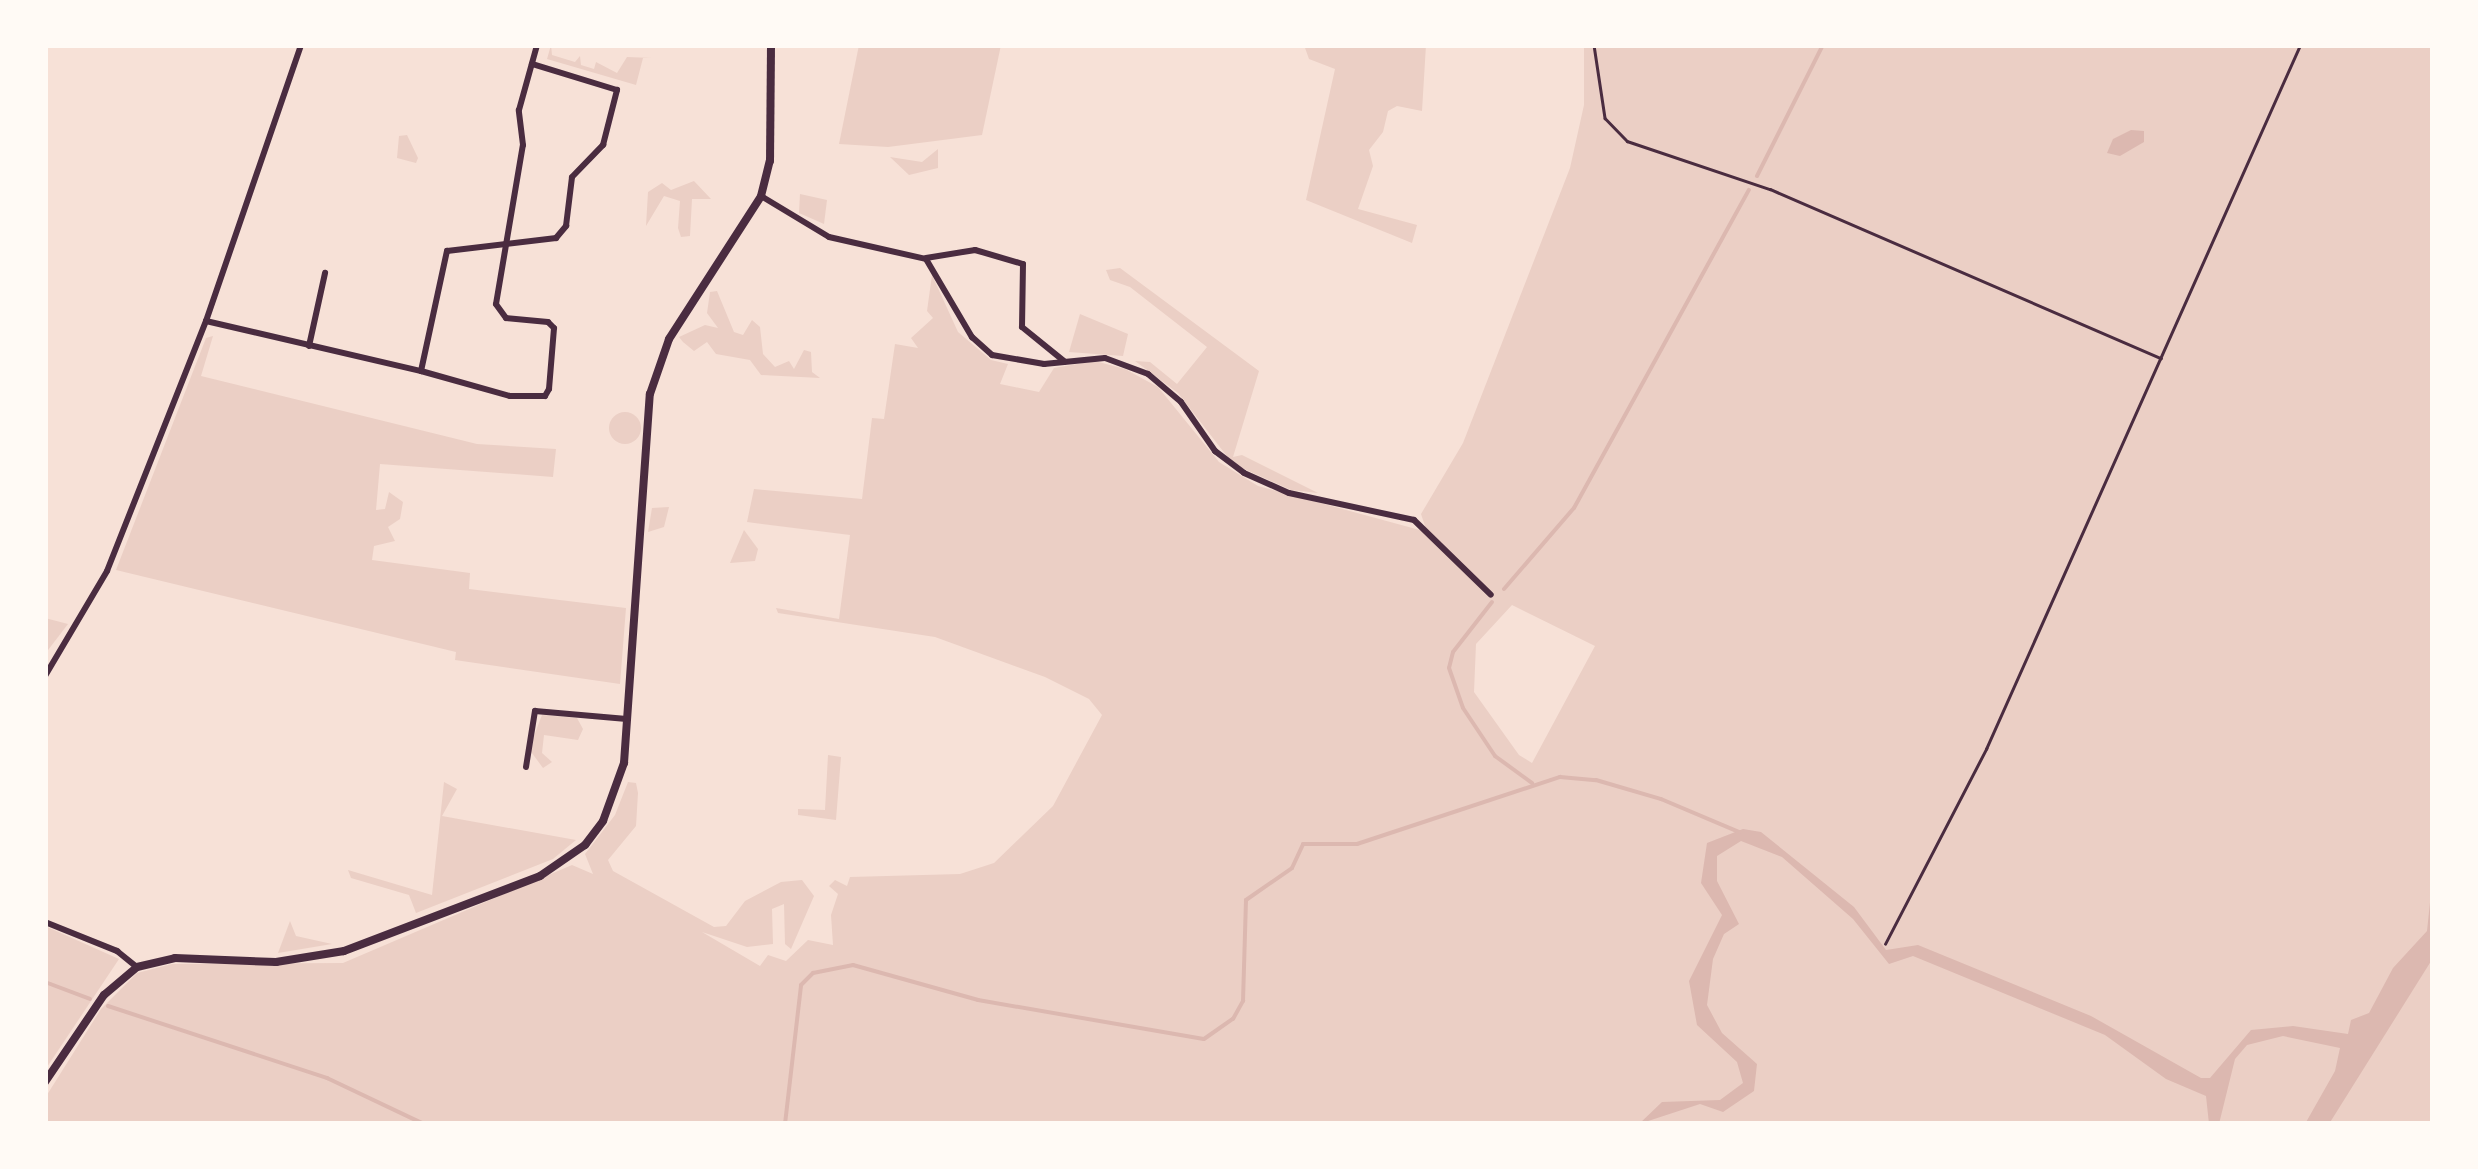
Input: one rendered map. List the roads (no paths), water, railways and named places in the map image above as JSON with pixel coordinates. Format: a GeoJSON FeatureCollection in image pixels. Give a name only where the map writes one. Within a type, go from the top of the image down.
{"type":"FeatureCollection","features":[{"type":"Feature","properties":{"kind":"street"},"geometry":{"type":"LineString","coordinates":[[45,676],[107,571],[206,321],[300,45]]}},
{"type":"Feature","properties":{"kind":"street"},"geometry":{"type":"LineString","coordinates":[[206,321],[421,370],[510,396],[544,396],[549,389],[554,328],[498,313],[504,243],[523,145],[520,110],[537,45]]}},
{"type":"Feature","properties":{"kind":"street"},"geometry":{"type":"LineString","coordinates":[[45,1082],[104,995],[137,967],[176,958],[323,957],[540,876],[584,845],[603,820],[624,763],[650,394],[669,338],[761,196],[770,161],[771,45]]}},
{"type":"Feature","properties":{"kind":"street"},"geometry":{"type":"LineString","coordinates":[[421,370],[447,251],[562,232],[572,177],[603,145],[617,90],[532,64]]}},
{"type":"Feature","properties":{"kind":"street"},"geometry":{"type":"LineString","coordinates":[[761,196],[829,238],[926,258],[975,250],[1023,264],[1022,326],[1065,362]]}},
{"type":"Feature","properties":{"kind":"street"},"geometry":{"type":"LineString","coordinates":[[926,258],[982,348],[1026,363],[1105,358],[1148,374],[1181,402],[1204,438],[1235,468],[1289,493],[1414,520],[1491,595]]}},
{"type":"Feature","properties":{"kind":"street"},"geometry":{"type":"LineString","coordinates":[[309,346],[324,273]]}},
{"type":"Feature","properties":{"kind":"street"},"geometry":{"type":"LineString","coordinates":[[526,767],[535,711],[627,719]]}},
{"type":"Feature","properties":{"kind":"street"},"geometry":{"type":"LineString","coordinates":[[45,922],[118,951],[137,967]]}},
{"type":"Feature","properties":{"kind":"waterway"},"geometry":{"type":"LineString","coordinates":[[1757,176],[1823,45]]}},
{"type":"Feature","properties":{"kind":"waterway"},"geometry":{"type":"LineString","coordinates":[[1504,589],[1574,508],[1749,190]]}},
{"type":"Feature","properties":{"kind":"waterway"},"geometry":{"type":"LineString","coordinates":[[1492,602],[1453,652],[1449,668],[1463,708],[1495,756],[1532,783]]}},
{"type":"Feature","properties":{"kind":"waterway"},"geometry":{"type":"LineString","coordinates":[[785,1124],[801,985],[813,973],[853,965],[978,1000],[1204,1039],[1233,1019],[1243,1001],[1246,900],[1292,868],[1303,844],[1357,844],[1560,777],[1596,780],[1661,799],[1739,832]]}},
{"type":"Feature","properties":{"kind":"waterway"},"geometry":{"type":"LineString","coordinates":[[45,982],[90,999]]}},
{"type":"Feature","properties":{"kind":"waterway"},"geometry":{"type":"LineString","coordinates":[[108,1006],[327,1078],[424,1124]]}}]}
